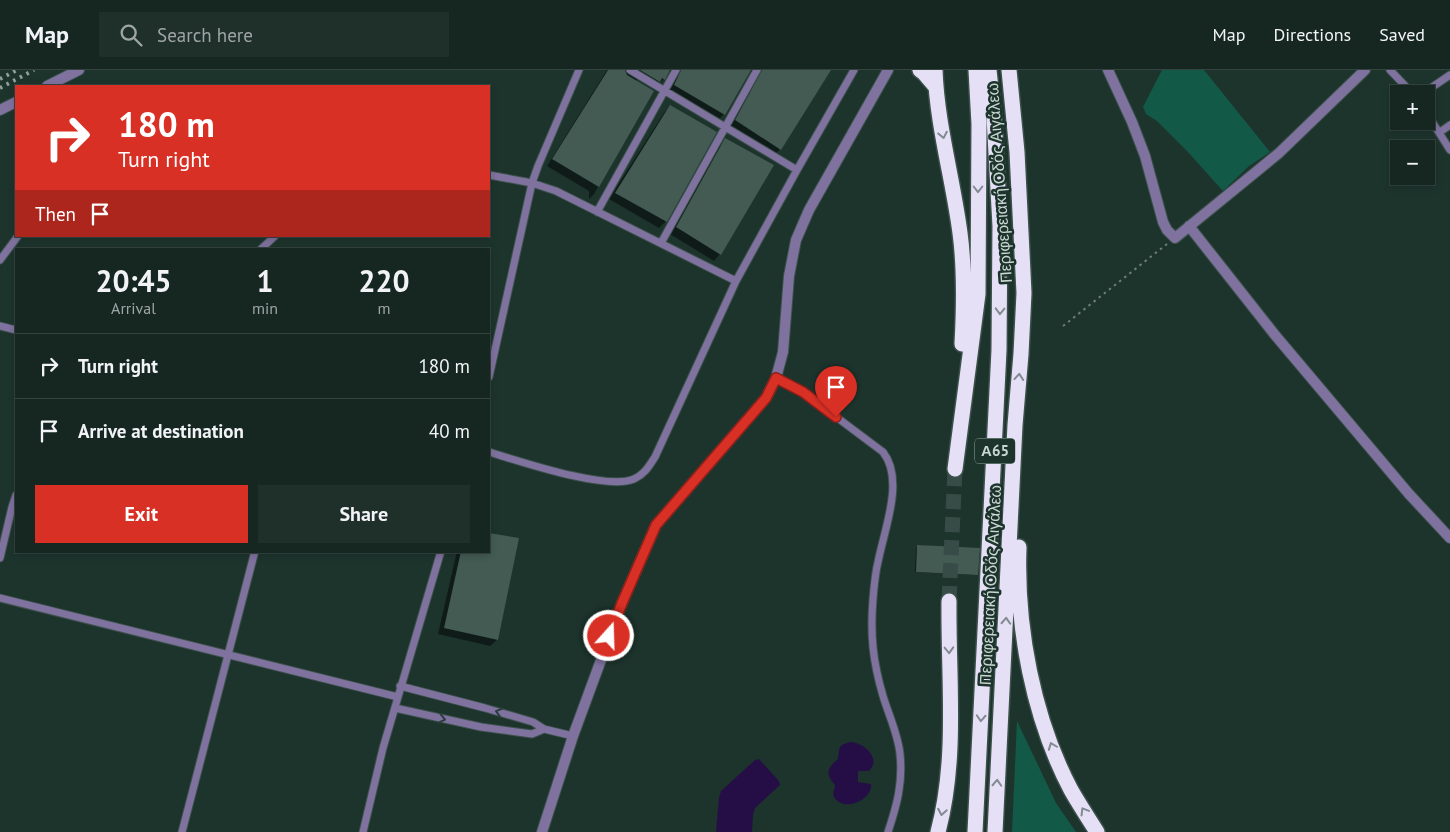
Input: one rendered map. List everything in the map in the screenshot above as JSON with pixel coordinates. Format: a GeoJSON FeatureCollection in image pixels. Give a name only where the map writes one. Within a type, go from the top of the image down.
{"type":"FeatureCollection","features":[{"type":"Feature","properties":{"kind":"highway"},"geometry":{"type":"LineString","coordinates":[[920,70],[936,87]]}},
{"type":"Feature","properties":{"kind":"highway"},"geometry":{"type":"LineString","coordinates":[[936,70],[936,87],[941,124],[963,257],[964,292],[959,434]]}},
{"type":"Feature","properties":{"kind":"highway"},"geometry":{"type":"LineString","coordinates":[[955,469],[978,294],[979,124],[976,70]]}},
{"type":"Feature","properties":{"kind":"highway","name":"Περιφερειακή Οδός Αιγάλεω"},"geometry":{"type":"LineString","coordinates":[[975,832],[999,341],[1000,226],[994,117],[989,70]]}},
{"type":"Feature","properties":{"kind":"highway","name":"Περιφερειακή Οδός Αιγάλεω"},"geometry":{"type":"LineString","coordinates":[[995,832],[1015,425],[1024,293],[1017,152],[1009,70]]}},
{"type":"Feature","properties":{"kind":"highway"},"geometry":{"type":"LineString","coordinates":[[1018,70],[1026,180],[1025,197],[1019,219]]}},
{"type":"Feature","properties":{"kind":"highway"},"geometry":{"type":"LineString","coordinates":[[1015,425],[1020,488],[1019,588],[1022,622],[1032,680],[1041,715],[1060,766],[1071,790],[1097,832]]}},
{"type":"Feature","properties":{"kind":"highway"},"geometry":{"type":"LineString","coordinates":[[938,832],[948,780],[950,752],[949,602]]}},
{"type":"Feature","properties":{"kind":"street"},"geometry":{"type":"LineString","coordinates":[[49,85],[79,70]]}},
{"type":"Feature","properties":{"kind":"street"},"geometry":{"type":"LineString","coordinates":[[542,832],[573,736],[622,603],[656,525],[766,398],[776,378],[784,352],[789,276],[796,240],[809,210],[888,70]]}},
{"type":"Feature","properties":{"kind":"street"},"geometry":{"type":"LineString","coordinates":[[1108,70],[1145,156],[1163,222],[1167,230],[1175,238],[1279,152],[1365,70]]}},
{"type":"Feature","properties":{"kind":"street"},"geometry":{"type":"LineString","coordinates":[[0,110],[15,102]]}},
{"type":"Feature","properties":{"kind":"street"},"geometry":{"type":"LineString","coordinates":[[1190,226],[1282,343],[1409,494],[1450,538]]}},
{"type":"Feature","properties":{"kind":"lane"},"geometry":{"type":"LineString","coordinates":[[490,372],[532,183],[578,70]]}},
{"type":"Feature","properties":{"kind":"lane"},"geometry":{"type":"LineString","coordinates":[[630,70],[797,170]]}},
{"type":"Feature","properties":{"kind":"lane"},"geometry":{"type":"LineString","coordinates":[[597,212],[676,70]]}},
{"type":"Feature","properties":{"kind":"lane"},"geometry":{"type":"LineString","coordinates":[[661,244],[757,70]]}},
{"type":"Feature","properties":{"kind":"lane"},"geometry":{"type":"LineString","coordinates":[[490,452],[600,481],[618,482],[633,479],[645,472],[655,457],[736,281],[854,70]]}},
{"type":"Feature","properties":{"kind":"lane"},"geometry":{"type":"LineString","coordinates":[[1390,70],[1404,85]]}},
{"type":"Feature","properties":{"kind":"lane"},"geometry":{"type":"LineString","coordinates":[[1435,85],[1450,75]]}},
{"type":"Feature","properties":{"kind":"lane"},"geometry":{"type":"LineString","coordinates":[[1435,125],[1450,150]]}},
{"type":"Feature","properties":{"kind":"lane"},"geometry":{"type":"LineString","coordinates":[[1440,132],[1450,125]]}},
{"type":"Feature","properties":{"kind":"lane"},"geometry":{"type":"LineString","coordinates":[[490,175],[532,183],[556,191],[736,281]]}},
{"type":"Feature","properties":{"kind":"lane"},"geometry":{"type":"LineString","coordinates":[[0,260],[17,237]]}},
{"type":"Feature","properties":{"kind":"lane"},"geometry":{"type":"LineString","coordinates":[[262,248],[274,237]]}},
{"type":"Feature","properties":{"kind":"lane"},"geometry":{"type":"LineString","coordinates":[[0,326],[15,330]]}},
{"type":"Feature","properties":{"kind":"lane"},"geometry":{"type":"LineString","coordinates":[[776,378],[803,392],[883,452],[889,459],[892,471],[893,484],[890,506],[875,579],[872,625],[874,662],[897,737],[900,755],[901,778],[898,800],[888,832]]}},
{"type":"Feature","properties":{"kind":"lane"},"geometry":{"type":"LineString","coordinates":[[0,558],[15,498]]}},
{"type":"Feature","properties":{"kind":"lane"},"geometry":{"type":"LineString","coordinates":[[182,832],[254,553]]}},
{"type":"Feature","properties":{"kind":"lane"},"geometry":{"type":"LineString","coordinates":[[363,832],[400,686],[441,553]]}},
{"type":"Feature","properties":{"kind":"lane"},"geometry":{"type":"LineString","coordinates":[[0,598],[398,697]]}},
{"type":"Feature","properties":{"kind":"lane"},"geometry":{"type":"LineString","coordinates":[[400,686],[485,708],[533,722],[544,729],[573,736]]}},
{"type":"Feature","properties":{"kind":"lane"},"geometry":{"type":"LineString","coordinates":[[395,708],[481,727],[532,734],[544,729]]}},
{"type":"Feature","properties":{"kind":"path"},"geometry":{"type":"LineString","coordinates":[[1063,326],[1175,238]]}},
{"type":"Feature","properties":{"kind":"green space"},"geometry":{"type":"Polygon","coordinates":[[[1162,70],[1204,70],[1270,152],[1249,166],[1223,191],[1157,121],[1146,114],[1143,107],[1162,70]]]}},
{"type":"Feature","properties":{"kind":"green space"},"geometry":{"type":"Polygon","coordinates":[[[1017,721],[1056,803],[1076,832],[1012,832],[1017,721]]]}},
{"type":"Feature","properties":{"kind":"shaded area"},"geometry":{"type":"Polygon","coordinates":[[[851,742],[866,748],[874,761],[869,771],[858,771],[858,782],[871,784],[867,795],[857,802],[844,804],[838,802],[834,797],[835,785],[830,778],[829,771],[831,765],[838,759],[841,746],[851,742]]]}},
{"type":"Feature","properties":{"kind":"shaded area"},"geometry":{"type":"Polygon","coordinates":[[[759,759],[779,781],[780,785],[755,808],[752,832],[716,832],[721,791],[755,760],[759,759]]]}},
{"type":"Feature","properties":{"kind":"building"},"geometry":{"type":"Polygon","coordinates":[[[608,70],[625,70],[627,75],[654,91],[599,187],[552,159],[608,70]]]}},
{"type":"Feature","properties":{"kind":"building"},"geometry":{"type":"Polygon","coordinates":[[[640,70],[670,70],[665,80],[662,78],[660,82],[640,70]]]}},
{"type":"Feature","properties":{"kind":"building"},"geometry":{"type":"Polygon","coordinates":[[[681,70],[751,70],[725,115],[674,85],[681,70]]]}},
{"type":"Feature","properties":{"kind":"building"},"geometry":{"type":"Polygon","coordinates":[[[762,70],[831,70],[781,150],[735,120],[762,70]]]}},
{"type":"Feature","properties":{"kind":"building"},"geometry":{"type":"Polygon","coordinates":[[[670,105],[717,132],[667,222],[615,193],[670,105]]]}},
{"type":"Feature","properties":{"kind":"building"},"geometry":{"type":"Polygon","coordinates":[[[725,138],[774,165],[721,255],[676,227],[725,138]]]}},
{"type":"Feature","properties":{"kind":"building"},"geometry":{"type":"Polygon","coordinates":[[[490,533],[519,538],[498,640],[444,628],[461,553],[490,553],[490,533]]]}},
{"type":"Feature","properties":{"kind":"building"},"geometry":{"type":"Polygon","coordinates":[[[917,545],[980,548],[978,575],[916,572],[917,545]]]}},
{"type":"Feature","properties":{"kind":"tunnel"},"geometry":{"type":"LineString","coordinates":[[949,601],[955,469]]}},
{"type":"Feature","properties":{"kind":"railway"},"geometry":{"type":"LineString","coordinates":[[0,79],[17,70]]}},
{"type":"Feature","properties":{"kind":"railway"},"geometry":{"type":"LineString","coordinates":[[0,88],[34,70]]}},
{"type":"Feature","properties":{"kind":"route"},"geometry":{"type":"LineString","coordinates":[[609,636],[656,525],[766,398],[776,378],[803,392],[836,417]]}}]}
